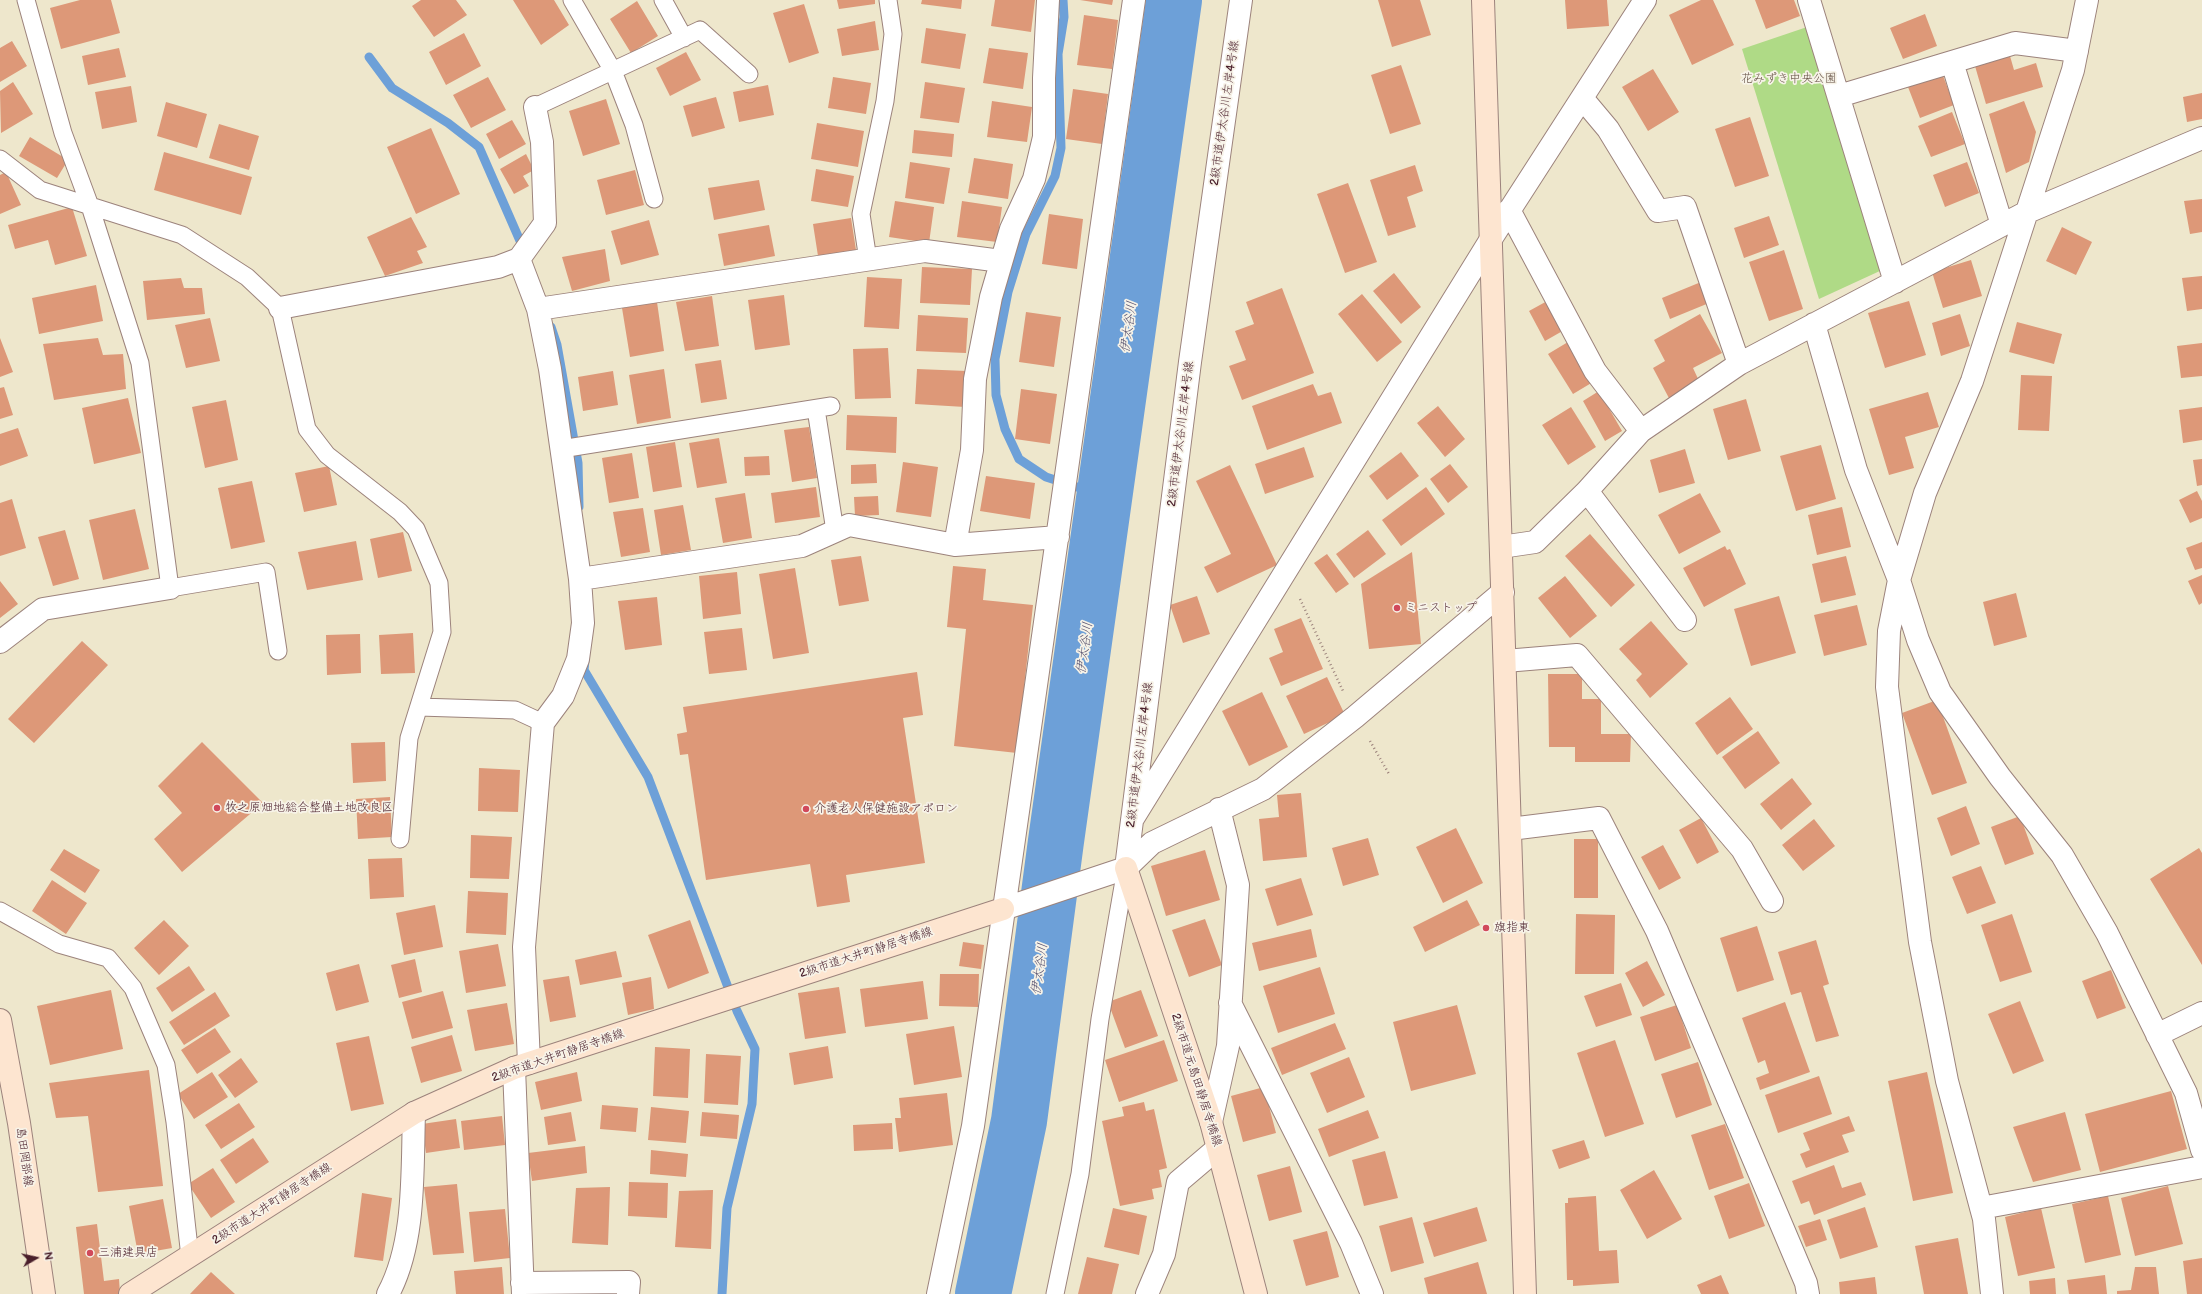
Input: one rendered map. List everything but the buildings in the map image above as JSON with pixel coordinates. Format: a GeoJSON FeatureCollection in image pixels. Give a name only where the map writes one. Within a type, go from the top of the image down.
{"type":"FeatureCollection","features":[{"type":"Feature","properties":{"kind":"street"},"geometry":{"type":"LineString","coordinates":[[955,545],[972,450],[975,379],[991,297],[1011,229],[1034,180],[1044,137],[1044,78],[1048,0]]}},
{"type":"Feature","properties":{"kind":"street"},"geometry":{"type":"LineString","coordinates":[[938,1294],[973,1126],[1010,907],[1058,537],[1134,0]]}},
{"type":"Feature","properties":{"kind":"street","name":"2級市道伊太谷川左岸4号線"},"geometry":{"type":"LineString","coordinates":[[1120,871],[1132,820],[1190,362],[1241,0]]}},
{"type":"Feature","properties":{"kind":"street"},"geometry":{"type":"LineString","coordinates":[[1483,0],[1526,1294]]}},
{"type":"Feature","properties":{"kind":"street"},"geometry":{"type":"LineString","coordinates":[[1132,820],[1491,239],[1645,0]]}},
{"type":"Feature","properties":{"kind":"street"},"geometry":{"type":"LineString","coordinates":[[1809,0],[1895,282]]}},
{"type":"Feature","properties":{"kind":"street"},"geometry":{"type":"LineString","coordinates":[[1992,1294],[1981,1208],[1947,1081],[1920,942],[1887,687],[1889,631],[1899,580],[1925,493],[1972,382],[2025,213],[2073,70],[2087,0]]}},
{"type":"Feature","properties":{"kind":"street"},"geometry":{"type":"LineString","coordinates":[[1839,96],[2015,44],[2077,51]]}},
{"type":"Feature","properties":{"kind":"street"},"geometry":{"type":"LineString","coordinates":[[1952,62],[2002,226]]}},
{"type":"Feature","properties":{"kind":"street"},"geometry":{"type":"LineString","coordinates":[[1582,98],[1608,129],[1658,211],[1685,207],[1739,364]]}},
{"type":"Feature","properties":{"kind":"street"},"geometry":{"type":"LineString","coordinates":[[280,308],[498,268],[519,259],[545,222],[542,142],[535,107]]}},
{"type":"Feature","properties":{"kind":"street"},"geometry":{"type":"LineString","coordinates":[[1501,547],[1535,542],[1587,491],[1640,431],[1739,364],[2025,213],[2202,138]]}},
{"type":"Feature","properties":{"kind":"street"},"geometry":{"type":"LineString","coordinates":[[1510,210],[1595,370],[1640,431]]}},
{"type":"Feature","properties":{"kind":"street"},"geometry":{"type":"LineString","coordinates":[[538,309],[925,251],[1001,261]]}},
{"type":"Feature","properties":{"kind":"street"},"geometry":{"type":"LineString","coordinates":[[519,259],[538,309],[550,369],[580,579],[583,623],[578,659],[563,696],[543,723],[524,947],[522,1066],[522,1288],[629,1282],[628,1294]]}},
{"type":"Feature","properties":{"kind":"street"},"geometry":{"type":"LineString","coordinates":[[1814,324],[1856,470],[1899,580],[1918,640],[1940,692],[2000,777],[2062,854],[2107,933],[2186,1093],[2202,1150]]}},
{"type":"Feature","properties":{"kind":"street"},"geometry":{"type":"LineString","coordinates":[[1587,491],[1685,620]]}},
{"type":"Feature","properties":{"kind":"street"},"geometry":{"type":"LineString","coordinates":[[580,579],[802,546],[849,525],[955,545],[1058,537]]}},
{"type":"Feature","properties":{"kind":"street"},"geometry":{"type":"LineString","coordinates":[[0,642],[43,609],[170,588]]}},
{"type":"Feature","properties":{"kind":"street"},"geometry":{"type":"LineString","coordinates":[[1010,907],[1120,871],[1152,843],[1263,789],[1355,717],[1503,592]]}},
{"type":"Feature","properties":{"kind":"street"},"geometry":{"type":"LineString","coordinates":[[1505,661],[1577,655],[1742,849],[1772,901]]}},
{"type":"Feature","properties":{"kind":"street"},"geometry":{"type":"LineString","coordinates":[[1211,1122],[1228,1046],[1238,885],[1220,809]]}},
{"type":"Feature","properties":{"kind":"street"},"geometry":{"type":"LineString","coordinates":[[1510,829],[1599,818],[1656,931],[1806,1283],[1808,1294]]}},
{"type":"Feature","properties":{"kind":"street","name":"2級市道元島田静居寺橋線"},"geometry":{"type":"LineString","coordinates":[[1120,871],[1211,1122],[1256,1294]]}},
{"type":"Feature","properties":{"kind":"street","name":"2級市道大井町静居寺橋線"},"geometry":{"type":"LineString","coordinates":[[130,1294],[414,1113],[522,1066],[1010,907]]}},
{"type":"Feature","properties":{"kind":"street"},"geometry":{"type":"LineString","coordinates":[[1230,1003],[1351,1243],[1372,1294]]}},
{"type":"Feature","properties":{"kind":"street"},"geometry":{"type":"LineString","coordinates":[[2157,1035],[2202,1013]]}},
{"type":"Feature","properties":{"kind":"street","name":"島田岡部線"},"geometry":{"type":"LineString","coordinates":[[0,1020],[4,1063],[44,1294]]}},
{"type":"Feature","properties":{"kind":"street"},"geometry":{"type":"LineString","coordinates":[[388,1294],[393,1285],[410,1225],[414,1113]]}},
{"type":"Feature","properties":{"kind":"street"},"geometry":{"type":"LineString","coordinates":[[1147,1294],[1164,1254],[1178,1182],[1218,1148]]}},
{"type":"Feature","properties":{"kind":"street"},"geometry":{"type":"LineString","coordinates":[[1981,1208],[2202,1167]]}},
{"type":"Feature","properties":{"kind":"lane"},"geometry":{"type":"LineString","coordinates":[[26,0],[63,133],[90,206],[140,363],[170,588],[266,572],[278,651]]}},
{"type":"Feature","properties":{"kind":"lane"},"geometry":{"type":"LineString","coordinates":[[572,0],[613,70],[634,124],[654,199]]}},
{"type":"Feature","properties":{"kind":"lane"},"geometry":{"type":"LineString","coordinates":[[663,0],[684,38]]}},
{"type":"Feature","properties":{"kind":"lane"},"geometry":{"type":"LineString","coordinates":[[868,260],[861,214],[885,101],[893,34],[888,0]]}},
{"type":"Feature","properties":{"kind":"lane"},"geometry":{"type":"LineString","coordinates":[[535,107],[700,30],[749,74]]}},
{"type":"Feature","properties":{"kind":"lane"},"geometry":{"type":"LineString","coordinates":[[0,159],[40,190],[182,235],[247,277],[280,308],[307,430],[327,455],[400,512],[416,529],[439,583],[442,632],[409,738],[400,839]]}},
{"type":"Feature","properties":{"kind":"lane"},"geometry":{"type":"LineString","coordinates":[[561,449],[824,407],[834,531]]}},
{"type":"Feature","properties":{"kind":"lane"},"geometry":{"type":"LineString","coordinates":[[419,707],[515,710],[543,723]]}},
{"type":"Feature","properties":{"kind":"lane"},"geometry":{"type":"LineString","coordinates":[[1055,1294],[1080,1174],[1120,871]]}},
{"type":"Feature","properties":{"kind":"lane"},"geometry":{"type":"LineString","coordinates":[[0,911],[59,944],[108,958],[132,988],[166,1065],[175,1122],[190,1257]]}},
{"type":"Feature","properties":{"kind":"path"},"geometry":{"type":"LineString","coordinates":[[1286,570],[1355,717],[1389,774]]}},
{"type":"Feature","properties":{"kind":"green space","name":"花みずき中央公園"},"geometry":{"type":"Polygon","coordinates":[[[1810,26],[1882,270],[1819,299],[1742,49],[1810,26]]]}},
{"type":"Feature","properties":{"kind":"waterway"},"geometry":{"type":"LineString","coordinates":[[1063,0],[1064,17],[1058,54],[1061,148],[1055,176],[1026,234],[1008,292],[995,359],[996,395],[1005,429],[1019,459],[1046,477],[1105,496]]}},
{"type":"Feature","properties":{"kind":"waterway","name":"伊太谷川"},"geometry":{"type":"LineString","coordinates":[[983,1294],[1019,1121],[1056,841],[1174,0]]}},
{"type":"Feature","properties":{"kind":"waterway"},"geometry":{"type":"LineString","coordinates":[[369,57],[392,88],[448,123],[479,147],[524,250]]}},
{"type":"Feature","properties":{"kind":"waterway"},"geometry":{"type":"LineString","coordinates":[[551,327],[557,345],[578,463],[579,507]]}},
{"type":"Feature","properties":{"kind":"waterway"},"geometry":{"type":"LineString","coordinates":[[585,660],[584,670],[648,777],[737,1011],[755,1049],[752,1104],[727,1208],[722,1294]]}},
{"type":"Feature","properties":{"kind":"place","name":"ミニストップ"},"geometry":{"type":"Point","coordinates":[1397,608]}},
{"type":"Feature","properties":{"kind":"place","name":"牧之原畑地総合整備土地改良区"},"geometry":{"type":"Point","coordinates":[217,808]}},
{"type":"Feature","properties":{"kind":"place","name":"介護老人保健施設アポロン"},"geometry":{"type":"Point","coordinates":[806,809]}},
{"type":"Feature","properties":{"kind":"place","name":"旗指東"},"geometry":{"type":"Point","coordinates":[1486,928]}},
{"type":"Feature","properties":{"kind":"place","name":"三浦建具店"},"geometry":{"type":"Point","coordinates":[90,1253]}}]}
